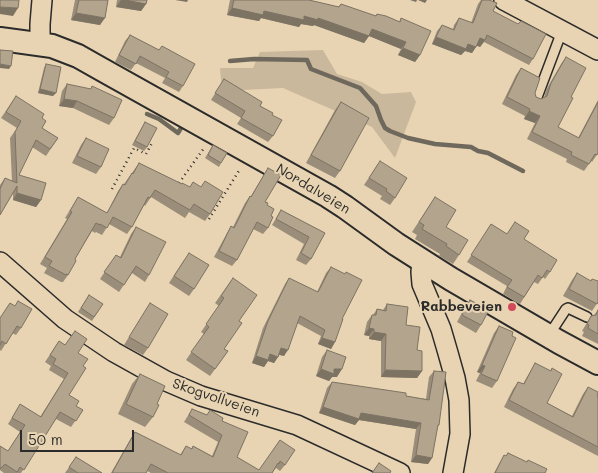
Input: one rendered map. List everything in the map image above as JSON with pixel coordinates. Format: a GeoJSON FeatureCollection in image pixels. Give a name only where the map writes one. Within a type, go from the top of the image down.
{"type":"FeatureCollection","features":[{"type":"Feature","properties":{"kind":"street"},"geometry":{"type":"LineString","coordinates":[[40,44],[42,0]]}},
{"type":"Feature","properties":{"kind":"street"},"geometry":{"type":"LineString","coordinates":[[504,0],[598,50]]}},
{"type":"Feature","properties":{"kind":"street","name":"Nordalveien"},"geometry":{"type":"LineString","coordinates":[[0,39],[40,44],[64,50],[78,56],[345,207],[422,261]]}},
{"type":"Feature","properties":{"kind":"street"},"geometry":{"type":"LineString","coordinates":[[454,473],[460,434],[459,400],[448,353],[422,284],[422,261],[548,336],[598,363]]}},
{"type":"Feature","properties":{"kind":"street","name":"Skogvollveien"},"geometry":{"type":"LineString","coordinates":[[0,262],[65,320],[114,352],[166,381],[202,396],[297,425],[400,473]]}},
{"type":"Feature","properties":{"kind":"lane"},"geometry":{"type":"LineString","coordinates":[[536,100],[562,31]]}},
{"type":"Feature","properties":{"kind":"lane"},"geometry":{"type":"LineString","coordinates":[[548,336],[568,308],[587,317]]}},
{"type":"Feature","properties":{"kind":"path"},"geometry":{"type":"LineString","coordinates":[[112,189],[134,148],[146,154],[152,143]]}},
{"type":"Feature","properties":{"kind":"path"},"geometry":{"type":"LineString","coordinates":[[179,184],[206,146]]}},
{"type":"Feature","properties":{"kind":"path"},"geometry":{"type":"LineString","coordinates":[[209,218],[241,168]]}},
{"type":"Feature","properties":{"kind":"shaded area"},"geometry":{"type":"Polygon","coordinates":[[[323,50],[337,74],[362,82],[382,94],[411,92],[416,102],[395,158],[372,127],[283,88],[222,91],[220,68],[253,68],[260,52],[323,50]]]}},
{"type":"Feature","properties":{"kind":"building"},"geometry":{"type":"Polygon","coordinates":[[[0,0],[19,0],[18,8],[0,7],[0,0]]]}},
{"type":"Feature","properties":{"kind":"building"},"geometry":{"type":"Polygon","coordinates":[[[79,0],[108,0],[105,18],[76,13],[79,0]]]}},
{"type":"Feature","properties":{"kind":"building"},"geometry":{"type":"Polygon","coordinates":[[[125,0],[147,0],[146,4],[125,0]]]}},
{"type":"Feature","properties":{"kind":"building"},"geometry":{"type":"Polygon","coordinates":[[[234,0],[309,0],[339,7],[341,4],[376,16],[377,14],[386,16],[400,22],[401,18],[431,31],[420,55],[403,48],[406,42],[372,29],[369,36],[318,18],[318,20],[304,16],[304,20],[264,11],[263,15],[232,8],[234,0]]]}},
{"type":"Feature","properties":{"kind":"building"},"geometry":{"type":"Polygon","coordinates":[[[482,0],[497,3],[493,11],[518,24],[521,21],[546,34],[533,59],[487,35],[485,40],[480,38],[476,47],[468,44],[466,49],[436,37],[442,25],[454,30],[459,18],[473,23],[482,0]]]}},
{"type":"Feature","properties":{"kind":"building"},"geometry":{"type":"Polygon","coordinates":[[[130,35],[159,50],[162,46],[195,64],[183,86],[166,77],[169,72],[140,56],[136,64],[119,55],[130,35]]]}},
{"type":"Feature","properties":{"kind":"building"},"geometry":{"type":"Polygon","coordinates":[[[0,50],[13,51],[11,66],[0,64],[0,50]]]}},
{"type":"Feature","properties":{"kind":"building"},"geometry":{"type":"Polygon","coordinates":[[[566,57],[586,68],[558,127],[579,138],[598,102],[598,153],[597,155],[595,154],[589,164],[571,155],[572,152],[532,132],[540,116],[507,97],[521,68],[540,78],[535,93],[536,97],[541,99],[547,96],[551,83],[566,57]]]}},
{"type":"Feature","properties":{"kind":"building"},"geometry":{"type":"Polygon","coordinates":[[[46,64],[61,67],[56,93],[40,89],[46,64]]]}},
{"type":"Feature","properties":{"kind":"building"},"geometry":{"type":"Polygon","coordinates":[[[224,79],[262,102],[260,106],[282,120],[273,136],[241,118],[245,111],[215,93],[224,79]]]}},
{"type":"Feature","properties":{"kind":"building"},"geometry":{"type":"Polygon","coordinates":[[[67,84],[91,89],[92,86],[122,100],[114,118],[77,101],[64,99],[67,84]]]}},
{"type":"Feature","properties":{"kind":"building"},"geometry":{"type":"Polygon","coordinates":[[[16,96],[44,114],[42,118],[46,121],[42,128],[58,138],[50,149],[36,140],[19,175],[46,183],[41,200],[17,193],[17,186],[0,215],[0,189],[5,178],[17,183],[15,132],[21,121],[6,112],[16,96]]]}},
{"type":"Feature","properties":{"kind":"building"},"geometry":{"type":"Polygon","coordinates":[[[341,102],[369,118],[340,171],[311,155],[341,102]]]}},
{"type":"Feature","properties":{"kind":"building"},"geometry":{"type":"Polygon","coordinates":[[[145,122],[157,128],[147,147],[135,141],[145,122]]]}},
{"type":"Feature","properties":{"kind":"building"},"geometry":{"type":"Polygon","coordinates":[[[86,138],[109,149],[101,167],[77,156],[86,138]]]}},
{"type":"Feature","properties":{"kind":"building"},"geometry":{"type":"Polygon","coordinates":[[[213,145],[227,153],[221,163],[208,155],[213,145]]]}},
{"type":"Feature","properties":{"kind":"building"},"geometry":{"type":"Polygon","coordinates":[[[380,161],[407,178],[395,198],[386,191],[387,189],[369,178],[380,161]]]}},
{"type":"Feature","properties":{"kind":"building"},"geometry":{"type":"Polygon","coordinates":[[[139,163],[190,187],[193,182],[201,187],[205,181],[223,192],[210,214],[194,204],[190,210],[155,190],[150,198],[148,197],[132,227],[113,217],[107,228],[96,223],[68,275],[49,266],[52,261],[45,257],[72,212],[70,211],[78,197],[107,213],[123,184],[125,185],[139,163]]]}},
{"type":"Feature","properties":{"kind":"building"},"geometry":{"type":"Polygon","coordinates":[[[268,168],[281,175],[265,202],[274,209],[271,216],[273,217],[268,228],[257,222],[237,260],[219,251],[231,226],[234,228],[250,196],[268,168]]]}},
{"type":"Feature","properties":{"kind":"building"},"geometry":{"type":"Polygon","coordinates":[[[435,197],[456,210],[446,227],[468,240],[459,255],[446,246],[447,244],[422,229],[424,225],[419,222],[435,197]]]}},
{"type":"Feature","properties":{"kind":"building"},"geometry":{"type":"Polygon","coordinates":[[[281,210],[325,233],[311,259],[301,253],[309,237],[276,219],[281,210]]]}},
{"type":"Feature","properties":{"kind":"building"},"geometry":{"type":"Polygon","coordinates":[[[515,222],[529,231],[524,239],[557,260],[550,272],[547,270],[542,278],[538,275],[524,297],[507,287],[512,280],[471,255],[491,224],[507,234],[515,222]]]}},
{"type":"Feature","properties":{"kind":"building"},"geometry":{"type":"Polygon","coordinates":[[[136,227],[166,242],[149,275],[136,266],[124,285],[104,272],[116,255],[121,258],[136,227]]]}},
{"type":"Feature","properties":{"kind":"building"},"geometry":{"type":"Polygon","coordinates":[[[189,253],[209,265],[194,289],[174,276],[189,253]]]}},
{"type":"Feature","properties":{"kind":"building"},"geometry":{"type":"Polygon","coordinates":[[[331,267],[362,280],[342,319],[335,342],[322,338],[325,330],[300,316],[288,350],[281,348],[278,357],[270,354],[268,360],[256,356],[268,321],[289,278],[318,292],[331,267]]]}},
{"type":"Feature","properties":{"kind":"building"},"geometry":{"type":"Polygon","coordinates":[[[577,273],[591,281],[592,279],[598,281],[597,304],[569,289],[577,273]]]}},
{"type":"Feature","properties":{"kind":"building"},"geometry":{"type":"Polygon","coordinates":[[[233,278],[257,295],[239,321],[242,323],[224,349],[228,351],[215,369],[191,352],[209,327],[206,324],[224,298],[221,296],[233,278]]]}},
{"type":"Feature","properties":{"kind":"building"},"geometry":{"type":"Polygon","coordinates":[[[89,295],[103,304],[94,317],[81,308],[89,295]]]}},
{"type":"Feature","properties":{"kind":"building"},"geometry":{"type":"Polygon","coordinates":[[[470,300],[489,310],[481,325],[462,315],[470,300]]]}},
{"type":"Feature","properties":{"kind":"building"},"geometry":{"type":"Polygon","coordinates":[[[18,301],[32,309],[21,328],[17,326],[6,344],[2,341],[0,345],[0,318],[10,303],[15,306],[18,301]]]}},
{"type":"Feature","properties":{"kind":"building"},"geometry":{"type":"Polygon","coordinates":[[[150,303],[168,314],[148,348],[129,337],[150,303]]]}},
{"type":"Feature","properties":{"kind":"building"},"geometry":{"type":"Polygon","coordinates":[[[387,304],[408,307],[406,325],[420,327],[417,350],[422,351],[422,371],[385,370],[386,334],[374,332],[374,329],[369,328],[372,315],[376,315],[377,309],[386,311],[387,304]]]}},
{"type":"Feature","properties":{"kind":"building"},"geometry":{"type":"Polygon","coordinates":[[[598,310],[598,334],[588,328],[589,325],[587,324],[591,316],[596,315],[598,310]]]}},
{"type":"Feature","properties":{"kind":"building"},"geometry":{"type":"Polygon","coordinates":[[[499,326],[513,332],[512,336],[516,338],[497,381],[481,374],[485,366],[482,365],[499,326]]]}},
{"type":"Feature","properties":{"kind":"building"},"geometry":{"type":"Polygon","coordinates":[[[75,331],[87,339],[78,353],[88,359],[83,366],[86,368],[69,395],[79,401],[76,406],[83,410],[76,421],[60,412],[24,470],[20,467],[17,472],[5,464],[0,468],[0,446],[8,451],[25,425],[12,418],[20,404],[41,417],[68,373],[53,364],[56,359],[50,355],[59,341],[65,345],[75,331]]]}},
{"type":"Feature","properties":{"kind":"building"},"geometry":{"type":"Polygon","coordinates":[[[327,350],[346,357],[342,369],[334,369],[334,374],[321,369],[327,350]]]}},
{"type":"Feature","properties":{"kind":"building"},"geometry":{"type":"Polygon","coordinates":[[[535,363],[551,371],[552,368],[562,374],[547,403],[573,417],[588,387],[598,392],[598,447],[509,400],[518,382],[524,384],[535,363]]]}},
{"type":"Feature","properties":{"kind":"building"},"geometry":{"type":"Polygon","coordinates":[[[434,371],[446,372],[439,425],[432,458],[416,455],[421,423],[361,413],[359,419],[323,407],[332,382],[406,393],[406,396],[429,400],[434,371]]]}},
{"type":"Feature","properties":{"kind":"building"},"geometry":{"type":"Polygon","coordinates":[[[140,374],[165,386],[153,417],[126,404],[140,374]]]}},
{"type":"Feature","properties":{"kind":"building"},"geometry":{"type":"Polygon","coordinates":[[[192,409],[207,415],[210,410],[223,418],[222,421],[248,432],[237,457],[259,470],[280,440],[295,450],[285,465],[280,461],[272,473],[168,473],[151,464],[146,473],[112,473],[135,432],[181,455],[186,446],[192,449],[193,446],[213,457],[222,435],[189,415],[192,409]]]}},
{"type":"Feature","properties":{"kind":"building"},"geometry":{"type":"Polygon","coordinates":[[[508,453],[547,469],[545,473],[495,473],[504,455],[506,456],[508,453]]]}},
{"type":"Feature","properties":{"kind":"building"},"geometry":{"type":"Polygon","coordinates":[[[76,457],[102,473],[78,473],[69,467],[76,457]]]}},
{"type":"Feature","properties":{"kind":"building"},"geometry":{"type":"Polygon","coordinates":[[[379,463],[391,471],[390,473],[372,473],[379,463]]]}},
{"type":"Feature","properties":{"kind":"waterway"},"geometry":{"type":"LineString","coordinates":[[230,61],[254,59],[307,60],[311,69],[360,88],[376,106],[385,128],[390,131],[408,138],[435,144],[471,147],[488,153],[523,171]]}},
{"type":"Feature","properties":{"kind":"waterway"},"geometry":{"type":"LineString","coordinates":[[147,114],[159,119],[178,133],[181,128]]}},
{"type":"Feature","properties":{"kind":"place","name":"Rabbeveien"},"geometry":{"type":"Point","coordinates":[512,307]}}]}
